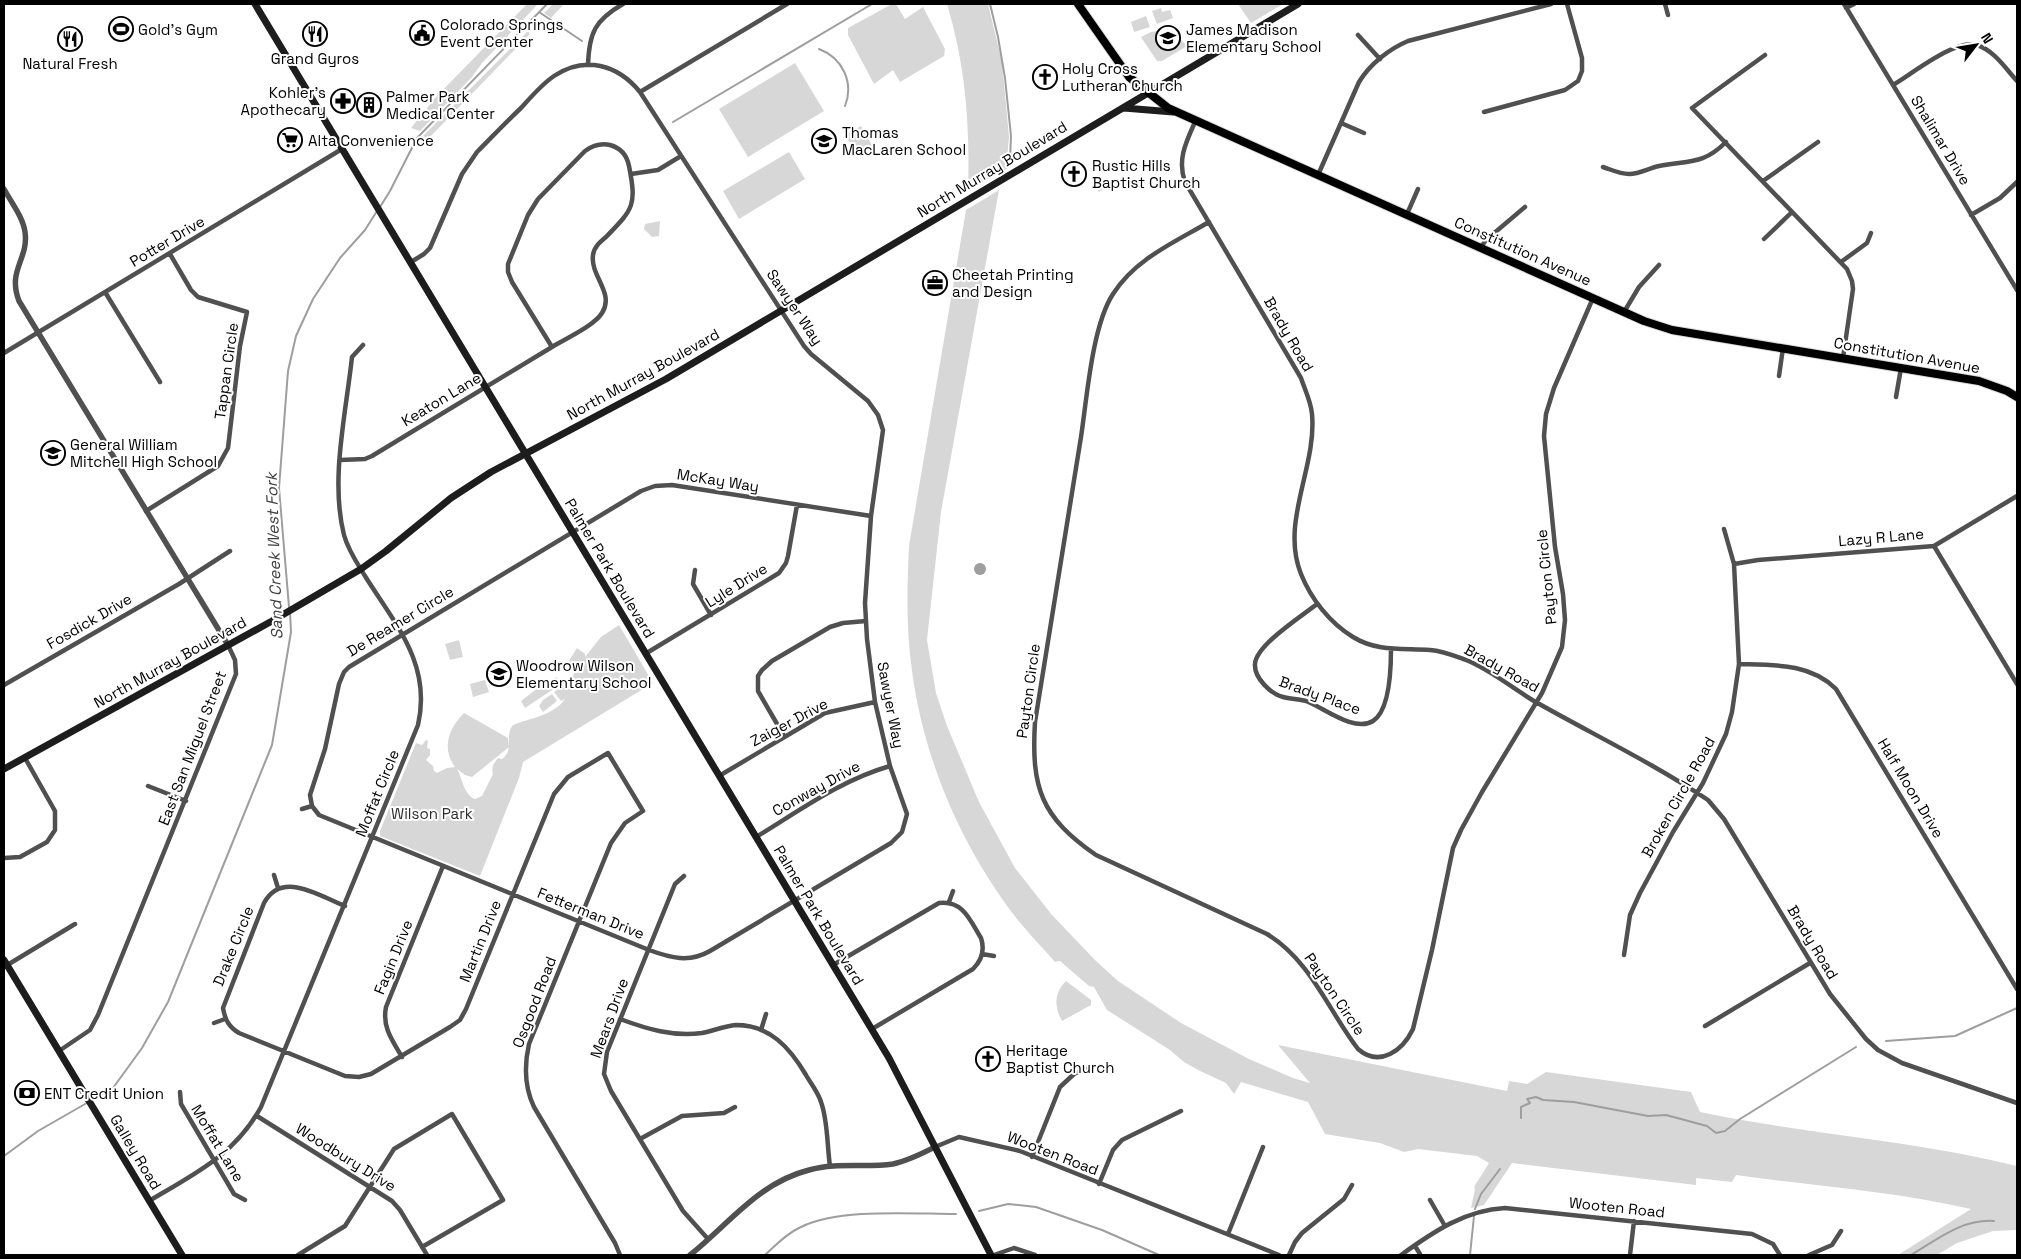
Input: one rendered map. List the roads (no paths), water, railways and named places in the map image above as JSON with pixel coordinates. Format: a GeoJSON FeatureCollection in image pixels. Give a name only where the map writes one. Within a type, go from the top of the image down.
{"type":"FeatureCollection","features":[{"type":"Feature","properties":{"kind":"main road","name":"Palmer Park Boulevard"},"geometry":{"type":"LineString","coordinates":[[255,4],[872,1029],[896,1070],[993,1255]]}},
{"type":"Feature","properties":{"kind":"main road","name":"Constitution Avenue"},"geometry":{"type":"LineString","coordinates":[[1078,4],[1121,68],[1136,85],[1174,112],[1644,321],[1672,330],[1979,381],[1993,385],[2017,397]]}},
{"type":"Feature","properties":{"kind":"main road","name":"North Murray Boulevard"},"geometry":{"type":"LineString","coordinates":[[4,770],[272,621],[361,569],[451,498],[491,472],[645,390],[1298,4]]}},
{"type":"Feature","properties":{"kind":"main road"},"geometry":{"type":"LineString","coordinates":[[1124,108],[1174,112]]}},
{"type":"Feature","properties":{"kind":"main road","name":"Galley Road"},"geometry":{"type":"LineString","coordinates":[[5,964],[182,1255]]}},
{"type":"Feature","properties":{"kind":"street"},"geometry":{"type":"LineString","coordinates":[[588,65],[589,45],[597,25],[610,11],[623,4]]}},
{"type":"Feature","properties":{"kind":"street"},"geometry":{"type":"LineString","coordinates":[[640,92],[787,4]]}},
{"type":"Feature","properties":{"kind":"street"},"geometry":{"type":"LineString","coordinates":[[1318,175],[1362,76],[1394,47],[1408,41],[1551,4]]}},
{"type":"Feature","properties":{"kind":"street"},"geometry":{"type":"LineString","coordinates":[[1484,112],[1565,90],[1578,81],[1582,71],[1582,58],[1568,4]]}},
{"type":"Feature","properties":{"kind":"street"},"geometry":{"type":"LineString","coordinates":[[1664,4],[1668,15]]}},
{"type":"Feature","properties":{"kind":"street"},"geometry":{"type":"LineString","coordinates":[[1845,6],[1854,4]]}},
{"type":"Feature","properties":{"kind":"street","name":"Shalimar Drive"},"geometry":{"type":"LineString","coordinates":[[1845,6],[2017,290]]}},
{"type":"Feature","properties":{"kind":"street"},"geometry":{"type":"LineString","coordinates":[[1358,35],[1380,59]]}},
{"type":"Feature","properties":{"kind":"street"},"geometry":{"type":"LineString","coordinates":[[1893,85],[1951,49],[1970,44],[1976,44],[1988,50],[2017,81]]}},
{"type":"Feature","properties":{"kind":"street"},"geometry":{"type":"LineString","coordinates":[[1765,55],[1692,108],[1841,262],[1850,275],[1853,289],[1843,358]]}},
{"type":"Feature","properties":{"kind":"street","name":"Sawyer Way"},"geometry":{"type":"LineString","coordinates":[[411,262],[430,248],[462,174],[477,152],[545,83],[555,75],[575,67],[588,65],[612,68],[632,81],[640,92],[781,311],[811,354],[868,401],[878,415],[884,430],[871,516],[865,584],[866,621],[875,702],[890,766],[907,814],[902,832],[891,843],[795,901]]}},
{"type":"Feature","properties":{"kind":"street","name":"Brady Road"},"geometry":{"type":"LineString","coordinates":[[1195,122],[1184,149],[1181,166],[1186,182],[1301,378],[1310,404],[1312,420],[1311,444],[1297,519],[1295,548],[1300,573],[1311,595],[1329,618],[1353,637],[1367,644],[1391,649],[1431,650],[1456,656],[1492,674],[1536,702],[1708,800],[1724,819],[1810,962],[1842,1010],[1855,1027],[1878,1050],[1902,1063],[2017,1103]]}},
{"type":"Feature","properties":{"kind":"street"},"geometry":{"type":"LineString","coordinates":[[1341,123],[1364,133]]}},
{"type":"Feature","properties":{"kind":"street"},"geometry":{"type":"LineString","coordinates":[[1603,167],[1623,174],[1638,173],[1660,166],[1704,158],[1714,154],[1726,142]]}},
{"type":"Feature","properties":{"kind":"street"},"geometry":{"type":"LineString","coordinates":[[1763,181],[1818,142]]}},
{"type":"Feature","properties":{"kind":"street","name":"Keaton Lane"},"geometry":{"type":"LineString","coordinates":[[340,460],[365,459],[372,456],[485,387],[552,347],[596,320],[602,313],[606,298],[604,289],[596,276],[593,258],[594,250],[631,209],[632,200],[631,174],[626,158],[620,150],[605,144],[594,146],[585,151],[538,198],[528,215],[510,257],[508,272],[512,282],[552,347]]}},
{"type":"Feature","properties":{"kind":"street","name":"Potter Drive"},"geometry":{"type":"LineString","coordinates":[[4,352],[342,149]]}},
{"type":"Feature","properties":{"kind":"street"},"geometry":{"type":"LineString","coordinates":[[631,174],[658,170],[681,156]]}},
{"type":"Feature","properties":{"kind":"street"},"geometry":{"type":"LineString","coordinates":[[1971,215],[2000,198],[2017,182]]}},
{"type":"Feature","properties":{"kind":"street","name":"East San Miguel Street"},"geometry":{"type":"LineString","coordinates":[[4,189],[22,221],[26,234],[25,247],[15,274],[16,295],[228,645],[235,660],[236,674],[94,1023],[83,1036],[59,1051]]}},
{"type":"Feature","properties":{"kind":"street"},"geometry":{"type":"LineString","coordinates":[[1407,214],[1418,189]]}},
{"type":"Feature","properties":{"kind":"street"},"geometry":{"type":"LineString","coordinates":[[1481,247],[1486,240],[1525,207]]}},
{"type":"Feature","properties":{"kind":"street"},"geometry":{"type":"LineString","coordinates":[[1764,239],[1792,212]]}},
{"type":"Feature","properties":{"kind":"street","name":"Payton Circle"},"geometry":{"type":"LineString","coordinates":[[1209,222],[1159,251],[1130,272],[1112,295],[1100,322],[1072,484],[1035,722],[1034,767],[1038,785],[1048,808],[1064,830],[1096,855],[1276,939],[1297,957],[1308,971],[1358,1050],[1369,1056],[1382,1056],[1398,1050],[1413,1029],[1432,950],[1453,848],[1458,835],[1536,702],[1562,647],[1565,620],[1564,594],[1555,547],[1544,436],[1546,414],[1554,388],[1593,298]]}},
{"type":"Feature","properties":{"kind":"street"},"geometry":{"type":"LineString","coordinates":[[1841,262],[1867,243],[1871,233]]}},
{"type":"Feature","properties":{"kind":"street","name":"Tappan Circle"},"geometry":{"type":"LineString","coordinates":[[146,511],[212,470],[223,460],[228,448],[240,346],[248,312],[198,297],[191,290],[170,254]]}},
{"type":"Feature","properties":{"kind":"street"},"geometry":{"type":"LineString","coordinates":[[1624,312],[1639,287],[1659,265]]}},
{"type":"Feature","properties":{"kind":"street"},"geometry":{"type":"LineString","coordinates":[[106,292],[160,382]]}},
{"type":"Feature","properties":{"kind":"street","name":"Moffat Circle"},"geometry":{"type":"LineString","coordinates":[[149,1201],[215,1161],[235,1144],[256,1116],[266,1098],[418,725],[422,700],[420,675],[412,652],[361,569],[345,536],[338,481],[352,357],[363,345]]}},
{"type":"Feature","properties":{"kind":"street"},"geometry":{"type":"LineString","coordinates":[[1779,376],[1784,348]]}},
{"type":"Feature","properties":{"kind":"street"},"geometry":{"type":"LineString","coordinates":[[1896,397],[1901,368]]}},
{"type":"Feature","properties":{"kind":"street","name":"McKay Way"},"geometry":{"type":"LineString","coordinates":[[572,532],[641,491],[663,485],[871,516]]}},
{"type":"Feature","properties":{"kind":"street","name":"Lazy R Lane"},"geometry":{"type":"LineString","coordinates":[[1734,564],[1758,560],[1934,546],[2017,496]]}},
{"type":"Feature","properties":{"kind":"street","name":"Lyle Drive"},"geometry":{"type":"LineString","coordinates":[[646,654],[772,579],[783,569],[788,556],[797,505]]}},
{"type":"Feature","properties":{"kind":"street","name":"Broken Circle Road"},"geometry":{"type":"LineString","coordinates":[[1624,955],[1630,915],[1673,832],[1707,775],[1726,734],[1733,705],[1739,664],[1734,564],[1724,529]]}},
{"type":"Feature","properties":{"kind":"street","name":"De Reamer Circle"},"geometry":{"type":"LineString","coordinates":[[312,806],[310,795],[325,749],[341,677],[349,667],[572,532]]}},
{"type":"Feature","properties":{"kind":"street"},"geometry":{"type":"LineString","coordinates":[[1934,546],[2017,684]]}},
{"type":"Feature","properties":{"kind":"street","name":"Fosdick Drive"},"geometry":{"type":"LineString","coordinates":[[4,685],[230,551]]}},
{"type":"Feature","properties":{"kind":"street"},"geometry":{"type":"LineString","coordinates":[[695,570],[693,584],[710,615]]}},
{"type":"Feature","properties":{"kind":"street","name":"Brady Place"},"geometry":{"type":"LineString","coordinates":[[1318,604],[1266,646],[1257,656],[1255,670],[1267,688],[1275,693],[1282,697],[1305,701],[1348,721],[1364,724],[1371,722],[1381,712],[1391,674],[1391,649]]}},
{"type":"Feature","properties":{"kind":"street"},"geometry":{"type":"LineString","coordinates":[[784,736],[758,691],[758,676],[762,670],[772,661],[830,627],[843,623],[866,621]]}},
{"type":"Feature","properties":{"kind":"street","name":"Half Moon Drive"},"geometry":{"type":"LineString","coordinates":[[1739,664],[1780,665],[1810,672],[1828,681],[1836,689],[2017,989]]}},
{"type":"Feature","properties":{"kind":"street","name":"Zaiger Drive"},"geometry":{"type":"LineString","coordinates":[[719,776],[826,713],[875,702]]}},
{"type":"Feature","properties":{"kind":"street","name":"Martin Drive"},"geometry":{"type":"LineString","coordinates":[[285,1051],[353,1077],[371,1074],[402,1057],[460,1020],[554,794],[568,777],[608,753],[631,790]]}},
{"type":"Feature","properties":{"kind":"street"},"geometry":{"type":"LineString","coordinates":[[4,858],[20,857],[41,846],[48,842],[55,830],[55,811],[25,758]]}},
{"type":"Feature","properties":{"kind":"street","name":"Conway Drive"},"geometry":{"type":"LineString","coordinates":[[756,837],[846,783],[867,773],[890,766]]}},
{"type":"Feature","properties":{"kind":"street"},"geometry":{"type":"LineString","coordinates":[[148,786],[186,800]]}},
{"type":"Feature","properties":{"kind":"street","name":"Osgood Road"},"geometry":{"type":"LineString","coordinates":[[620,1255],[615,1243],[534,1107],[530,1098],[526,1077],[529,1044],[616,834],[626,823],[643,811],[631,790]]}},
{"type":"Feature","properties":{"kind":"street"},"geometry":{"type":"LineString","coordinates":[[302,809],[312,806],[319,815],[373,837]]}},
{"type":"Feature","properties":{"kind":"street","name":"Fetterman Drive"},"geometry":{"type":"LineString","coordinates":[[373,837],[648,950],[684,959],[703,955],[795,901]]}},
{"type":"Feature","properties":{"kind":"street","name":"Fagin Drive"},"geometry":{"type":"LineString","coordinates":[[402,1057],[387,1031],[384,1015],[443,866]]}},
{"type":"Feature","properties":{"kind":"street"},"geometry":{"type":"LineString","coordinates":[[274,875],[278,888],[293,886],[344,906]]}},
{"type":"Feature","properties":{"kind":"street","name":"Mears Drive"},"geometry":{"type":"LineString","coordinates":[[684,876],[676,884],[620,1019],[607,1052],[604,1074],[611,1091],[683,1211],[708,1239]]}},
{"type":"Feature","properties":{"kind":"street","name":"Drake Circle"},"geometry":{"type":"LineString","coordinates":[[225,1019],[224,1001],[267,897],[278,888]]}},
{"type":"Feature","properties":{"kind":"street"},"geometry":{"type":"LineString","coordinates":[[950,902],[953,891]]}},
{"type":"Feature","properties":{"kind":"street"},"geometry":{"type":"LineString","coordinates":[[833,965],[933,905],[950,902],[960,907],[972,924],[983,943],[981,959],[973,968],[872,1029]]}},
{"type":"Feature","properties":{"kind":"street"},"geometry":{"type":"LineString","coordinates":[[5,964],[75,924]]}},
{"type":"Feature","properties":{"kind":"street"},"geometry":{"type":"LineString","coordinates":[[982,954],[994,956]]}},
{"type":"Feature","properties":{"kind":"street"},"geometry":{"type":"LineString","coordinates":[[1705,1026],[1810,962]]}},
{"type":"Feature","properties":{"kind":"street"},"geometry":{"type":"LineString","coordinates":[[761,1030],[766,1014]]}},
{"type":"Feature","properties":{"kind":"street"},"geometry":{"type":"LineString","coordinates":[[214,1023],[225,1019],[229,1025],[240,1033],[285,1051]]}},
{"type":"Feature","properties":{"kind":"street"},"geometry":{"type":"LineString","coordinates":[[620,1019],[645,1029],[679,1034],[701,1033],[734,1025],[761,1030],[777,1038],[790,1050],[818,1096],[823,1109],[830,1166]]}},
{"type":"Feature","properties":{"kind":"street"},"geometry":{"type":"LineString","coordinates":[[1032,1157],[1057,1094],[1064,1082],[1074,1074],[1094,1066]]}},
{"type":"Feature","properties":{"kind":"street","name":"Moffat Lane"},"geometry":{"type":"LineString","coordinates":[[180,1092],[181,1104],[234,1194],[245,1200]]}},
{"type":"Feature","properties":{"kind":"street"},"geometry":{"type":"LineString","coordinates":[[640,1139],[682,1116],[724,1113],[735,1107]]}},
{"type":"Feature","properties":{"kind":"street"},"geometry":{"type":"LineString","coordinates":[[1099,1184],[1113,1150],[1122,1140],[1181,1111]]}},
{"type":"Feature","properties":{"kind":"street"},"geometry":{"type":"LineString","coordinates":[[298,1255],[345,1226],[394,1149],[452,1114],[503,1200],[422,1247]]}},
{"type":"Feature","properties":{"kind":"street","name":"Woodbury Drive"},"geometry":{"type":"LineString","coordinates":[[256,1116],[370,1186],[397,1206],[427,1255]]}},
{"type":"Feature","properties":{"kind":"street","name":"Wooten Road"},"geometry":{"type":"LineString","coordinates":[[690,1255],[750,1200],[772,1185],[796,1174],[830,1166],[891,1164],[911,1159],[953,1138],[965,1138],[1003,1146],[1279,1255]]}},
{"type":"Feature","properties":{"kind":"street"},"geometry":{"type":"LineString","coordinates":[[1228,1234],[1263,1147]]}},
{"type":"Feature","properties":{"kind":"street"},"geometry":{"type":"LineString","coordinates":[[1289,1255],[1302,1233],[1344,1199],[1352,1185]]}},
{"type":"Feature","properties":{"kind":"street"},"geometry":{"type":"LineString","coordinates":[[1430,1200],[1445,1226]]}},
{"type":"Feature","properties":{"kind":"street","name":"Wooten Road"},"geometry":{"type":"LineString","coordinates":[[1401,1255],[1445,1226],[1485,1210],[1506,1208],[1752,1234],[1774,1244],[1780,1255]]}},
{"type":"Feature","properties":{"kind":"street"},"geometry":{"type":"LineString","coordinates":[[1630,1255],[1634,1221]]}},
{"type":"Feature","properties":{"kind":"street"},"geometry":{"type":"LineString","coordinates":[[1809,1255],[1832,1246],[1841,1231]]}},
{"type":"Feature","properties":{"kind":"street"},"geometry":{"type":"LineString","coordinates":[[1415,1246],[1420,1254]]}},
{"type":"Feature","properties":{"kind":"street"},"geometry":{"type":"LineString","coordinates":[[993,1255],[1014,1248],[1035,1255]]}},
{"type":"Feature","properties":{"kind":"waterway","name":"Sand Creek West Fork"},"geometry":{"type":"LineString","coordinates":[[380,207],[417,138],[547,4]]}},
{"type":"Feature","properties":{"kind":"waterway"},"geometry":{"type":"LineString","coordinates":[[673,122],[872,4]]}},
{"type":"Feature","properties":{"kind":"waterway"},"geometry":{"type":"LineString","coordinates":[[990,4],[1005,78],[1011,136],[1010,160]]}},
{"type":"Feature","properties":{"kind":"waterway"},"geometry":{"type":"LineString","coordinates":[[539,12],[582,41]]}},
{"type":"Feature","properties":{"kind":"waterway"},"geometry":{"type":"LineString","coordinates":[[819,49],[834,58],[844,72],[848,89],[845,106]]}},
{"type":"Feature","properties":{"kind":"waterway","name":"Sand Creek West Fork"},"geometry":{"type":"LineString","coordinates":[[289,607],[279,488],[288,371],[296,336],[313,299],[340,258],[365,230],[377,211]]}},
{"type":"Feature","properties":{"kind":"waterway","name":"Sand Creek West Fork"},"geometry":{"type":"LineString","coordinates":[[4,1156],[38,1131],[113,1088],[142,1048],[168,1002],[272,745],[291,632],[290,612]]}},
{"type":"Feature","properties":{"kind":"waterway"},"geometry":{"type":"LineString","coordinates":[[1886,1041],[1955,1036],[2017,1008]]}},
{"type":"Feature","properties":{"kind":"waterway"},"geometry":{"type":"LineString","coordinates":[[1521,1118],[1521,1107],[1530,1103],[1527,1099],[1536,1097],[1543,1100],[1574,1102],[1648,1116],[1666,1115],[1707,1126],[1716,1133],[1725,1131],[1740,1119],[1856,1047]]}},
{"type":"Feature","properties":{"kind":"waterway"},"geometry":{"type":"LineString","coordinates":[[1475,1209],[1481,1194],[1500,1169]]}},
{"type":"Feature","properties":{"kind":"waterway"},"geometry":{"type":"LineString","coordinates":[[979,1211],[1008,1204],[1036,1207],[1102,1230],[1159,1255]]}},
{"type":"Feature","properties":{"kind":"waterway"},"geometry":{"type":"LineString","coordinates":[[765,1255],[791,1232],[817,1221],[877,1213],[956,1214]]}},
{"type":"Feature","properties":{"kind":"waterway"},"geometry":{"type":"LineString","coordinates":[[1470,1255],[1474,1216]]}},
{"type":"Feature","properties":{"kind":"waterway"},"geometry":{"type":"LineString","coordinates":[[1911,1255],[1951,1231],[1971,1223],[1994,1221]]}},
{"type":"Feature","properties":{"kind":"place","name":"Gold's Gym"},"geometry":{"type":"Point","coordinates":[121,29]}},
{"type":"Feature","properties":{"kind":"place","name":"Colorado Springs Event Center"},"geometry":{"type":"Point","coordinates":[422,33]}},
{"type":"Feature","properties":{"kind":"place","name":"Grand Gyros"},"geometry":{"type":"Point","coordinates":[315,34]}},
{"type":"Feature","properties":{"kind":"place","name":"James Madison Elementary School"},"geometry":{"type":"Point","coordinates":[1168,38]}},
{"type":"Feature","properties":{"kind":"place","name":"Natural Fresh"},"geometry":{"type":"Point","coordinates":[70,39]}},
{"type":"Feature","properties":{"kind":"place","name":"Holy Cross Lutheran Church"},"geometry":{"type":"Point","coordinates":[1045,77]}},
{"type":"Feature","properties":{"kind":"place","name":"Kohler's Apothecary"},"geometry":{"type":"Point","coordinates":[343,101]}},
{"type":"Feature","properties":{"kind":"place","name":"Palmer Park Medical Center"},"geometry":{"type":"Point","coordinates":[369,105]}},
{"type":"Feature","properties":{"kind":"place","name":"Alta Convenience"},"geometry":{"type":"Point","coordinates":[290,140]}},
{"type":"Feature","properties":{"kind":"place","name":"Thomas MacLaren School"},"geometry":{"type":"Point","coordinates":[824,141]}},
{"type":"Feature","properties":{"kind":"place","name":"Rustic Hills Baptist Church"},"geometry":{"type":"Point","coordinates":[1074,174]}},
{"type":"Feature","properties":{"kind":"place","name":"Cheetah Printing and Design"},"geometry":{"type":"Point","coordinates":[935,283]}},
{"type":"Feature","properties":{"kind":"place","name":"General William Mitchell High School"},"geometry":{"type":"Point","coordinates":[53,453]}},
{"type":"Feature","properties":{"kind":"place","name":"Woodrow Wilson Elementary School"},"geometry":{"type":"Point","coordinates":[499,674]}},
{"type":"Feature","properties":{"kind":"place","name":"Heritage Baptist Church"},"geometry":{"type":"Point","coordinates":[988,1059]}},
{"type":"Feature","properties":{"kind":"place","name":"ENT Credit Union"},"geometry":{"type":"Point","coordinates":[27,1093]}},
{"type":"Feature","properties":{"kind":"park label","name":"Wilson Park"},"geometry":{"type":"Point","coordinates":[432,813]}}]}
